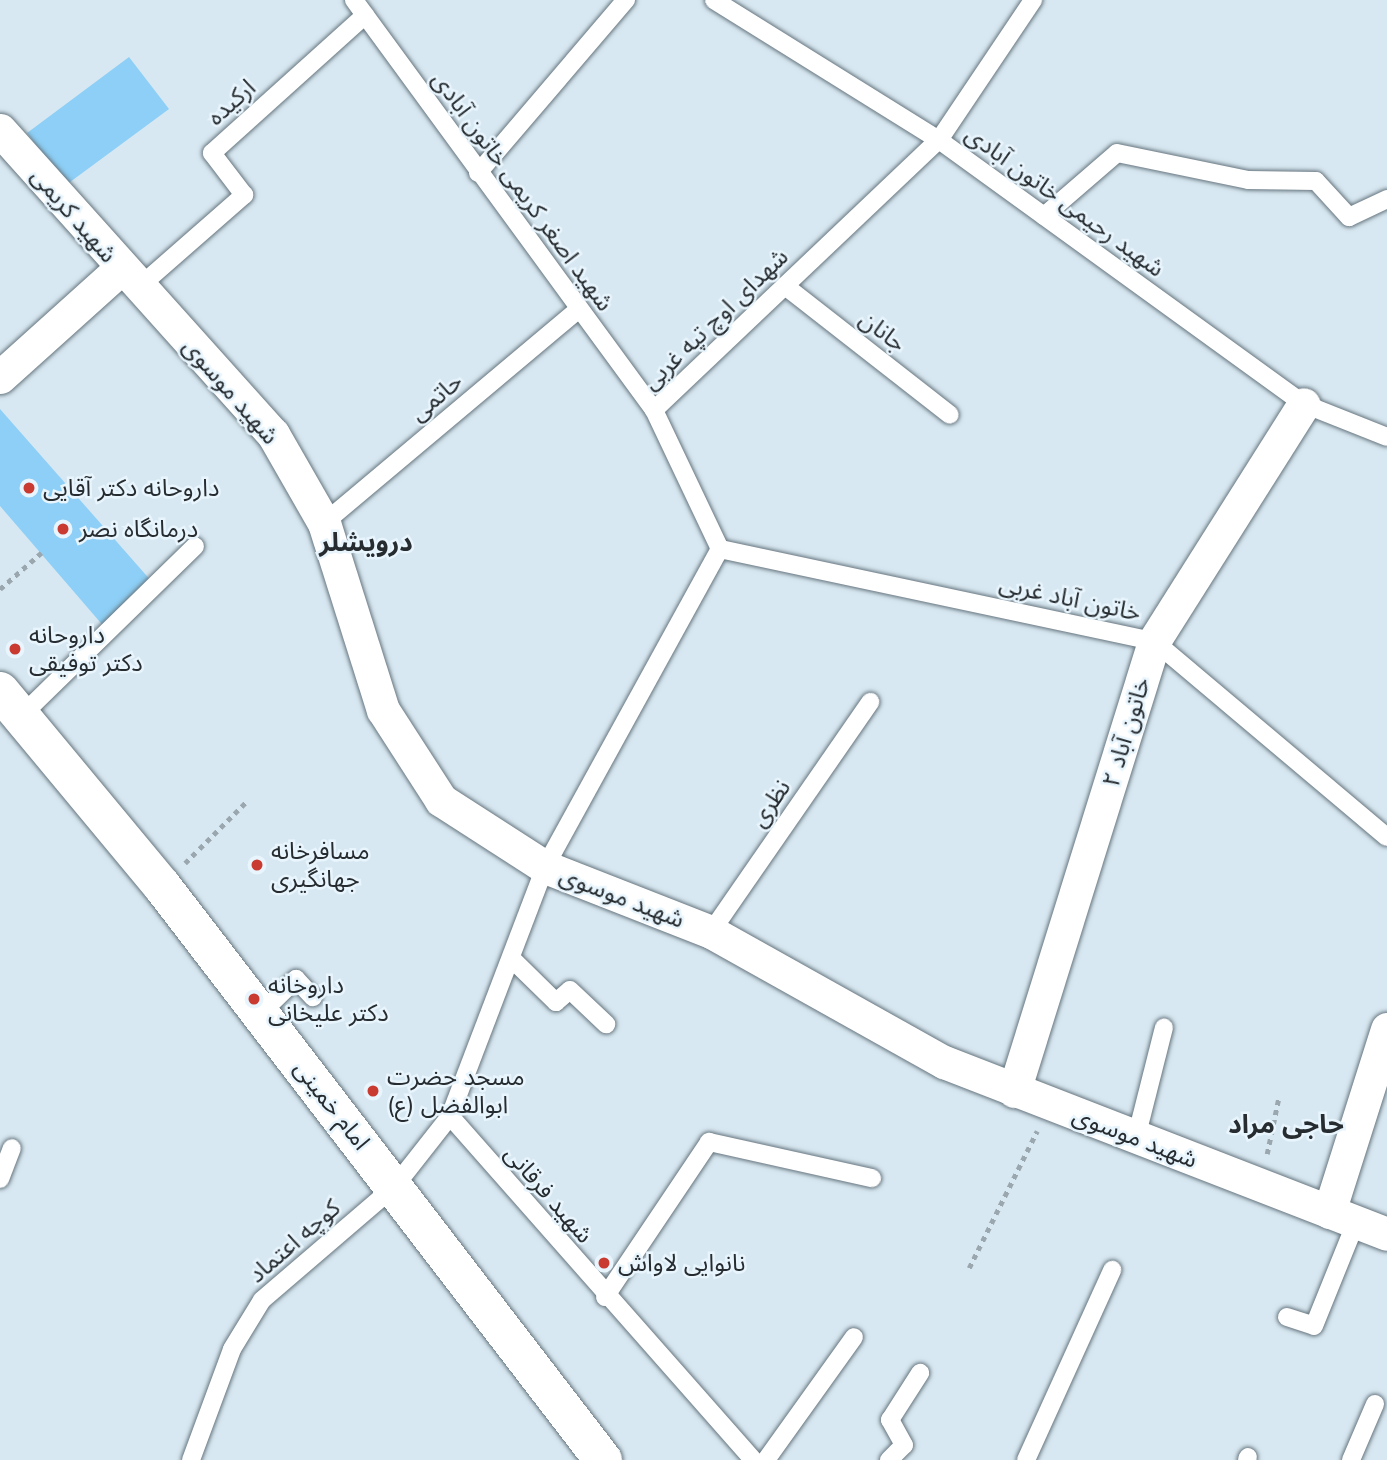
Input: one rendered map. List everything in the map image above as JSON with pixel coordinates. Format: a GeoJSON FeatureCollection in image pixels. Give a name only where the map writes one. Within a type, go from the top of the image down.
{"type":"FeatureCollection","features":[{"type":"Feature","properties":{"kind":"main road","name":"امام خمینی"},"geometry":{"type":"LineString","coordinates":[[11,703],[162,886],[603,1460]]}},
{"type":"Feature","properties":{"kind":"street","name":"شهید کریمی"},"geometry":{"type":"LineString","coordinates":[[0,130],[130,277]]}},
{"type":"Feature","properties":{"kind":"street"},"geometry":{"type":"LineString","coordinates":[[0,377],[130,277]]}},
{"type":"Feature","properties":{"kind":"street","name":"شهید موسوی"},"geometry":{"type":"LineString","coordinates":[[130,277],[273,433],[324,523],[383,710],[441,800],[545,867],[711,932],[944,1062],[1387,1234]]}},
{"type":"Feature","properties":{"kind":"street","name":"خاتون آباد ۲"},"geometry":{"type":"LineString","coordinates":[[1014,1091],[1154,641],[1304,404]]}},
{"type":"Feature","properties":{"kind":"street"},"geometry":{"type":"LineString","coordinates":[[1342,1217],[1387,1029]]}},
{"type":"Feature","properties":{"kind":"lane"},"geometry":{"type":"LineString","coordinates":[[478,173],[626,0]]}},
{"type":"Feature","properties":{"kind":"lane","name":"شهید رحیمی خاتون آبادی"},"geometry":{"type":"LineString","coordinates":[[714,0],[939,140],[1304,404],[1387,437]]}},
{"type":"Feature","properties":{"kind":"lane","name":"شهدای اوچ تپه غربی"},"geometry":{"type":"LineString","coordinates":[[720,549],[654,410],[939,140],[1033,0]]}},
{"type":"Feature","properties":{"kind":"lane","name":"شهید اصغر کریمی خاتون آبادی"},"geometry":{"type":"LineString","coordinates":[[359,7],[654,410]]}},
{"type":"Feature","properties":{"kind":"lane","name":"ارکیده"},"geometry":{"type":"LineString","coordinates":[[130,277],[244,195],[212,153],[359,7]]}},
{"type":"Feature","properties":{"kind":"lane"},"geometry":{"type":"LineString","coordinates":[[1044,216],[1116,153],[1248,180],[1315,181],[1349,217],[1387,200]]}},
{"type":"Feature","properties":{"kind":"lane","name":"جانان"},"geometry":{"type":"LineString","coordinates":[[785,286],[950,415]]}},
{"type":"Feature","properties":{"kind":"lane","name":"حاتمی"},"geometry":{"type":"LineString","coordinates":[[324,523],[579,309]]}},
{"type":"Feature","properties":{"kind":"lane"},"geometry":{"type":"LineString","coordinates":[[11,703],[195,546]]}},
{"type":"Feature","properties":{"kind":"lane"},"geometry":{"type":"LineString","coordinates":[[545,867],[720,549]]}},
{"type":"Feature","properties":{"kind":"lane","name":"خاتون آباد غربی"},"geometry":{"type":"LineString","coordinates":[[720,549],[1154,641],[1387,837]]}},
{"type":"Feature","properties":{"kind":"lane","name":"نظری"},"geometry":{"type":"LineString","coordinates":[[711,932],[870,702]]}},
{"type":"Feature","properties":{"kind":"lane","name":"کوچه اعتماد"},"geometry":{"type":"LineString","coordinates":[[191,1460],[232,1349],[262,1300],[395,1186],[450,1116],[545,867]]}},
{"type":"Feature","properties":{"kind":"lane"},"geometry":{"type":"LineString","coordinates":[[511,958],[556,1002],[570,990],[606,1024]]}},
{"type":"Feature","properties":{"kind":"lane"},"geometry":{"type":"LineString","coordinates":[[261,1013],[296,979],[313,997]]}},
{"type":"Feature","properties":{"kind":"lane"},"geometry":{"type":"LineString","coordinates":[[1136,1138],[1164,1027]]}},
{"type":"Feature","properties":{"kind":"lane","name":"شهید فرقانی"},"geometry":{"type":"LineString","coordinates":[[450,1116],[605,1297],[753,1460]]}},
{"type":"Feature","properties":{"kind":"lane"},"geometry":{"type":"LineString","coordinates":[[605,1297],[709,1142],[872,1178]]}},
{"type":"Feature","properties":{"kind":"lane"},"geometry":{"type":"LineString","coordinates":[[0,1179],[12,1148]]}},
{"type":"Feature","properties":{"kind":"lane"},"geometry":{"type":"LineString","coordinates":[[1287,1317],[1314,1326],[1342,1217]]}},
{"type":"Feature","properties":{"kind":"lane"},"geometry":{"type":"LineString","coordinates":[[1026,1460],[1112,1270]]}},
{"type":"Feature","properties":{"kind":"lane"},"geometry":{"type":"LineString","coordinates":[[766,1460],[854,1337]]}},
{"type":"Feature","properties":{"kind":"lane"},"geometry":{"type":"LineString","coordinates":[[889,1460],[904,1445],[890,1420],[920,1373]]}},
{"type":"Feature","properties":{"kind":"lane"},"geometry":{"type":"LineString","coordinates":[[1351,1460],[1375,1404]]}},
{"type":"Feature","properties":{"kind":"path"},"geometry":{"type":"LineString","coordinates":[[0,589],[41,553]]}},
{"type":"Feature","properties":{"kind":"path"},"geometry":{"type":"LineString","coordinates":[[162,886],[248,800]]}},
{"type":"Feature","properties":{"kind":"path"},"geometry":{"type":"LineString","coordinates":[[1260,1185],[1279,1096]]}},
{"type":"Feature","properties":{"kind":"path"},"geometry":{"type":"LineString","coordinates":[[969,1268],[1050,1104]]}},
{"type":"Feature","properties":{"kind":"building"},"geometry":{"type":"Polygon","coordinates":[[[129,57],[169,109],[66,185],[27,133],[129,57]]]}},
{"type":"Feature","properties":{"kind":"building","name":"درمانگاه نصر"},"geometry":{"type":"Polygon","coordinates":[[[0,409],[153,583],[106,629],[0,506],[0,409]]]}},
{"type":"Feature","properties":{"kind":"place","name":"داروحانه دکتر آقایی"},"geometry":{"type":"Point","coordinates":[29,488]}},
{"type":"Feature","properties":{"kind":"place","name":"درمانگاه نصر"},"geometry":{"type":"Point","coordinates":[63,529]}},
{"type":"Feature","properties":{"kind":"place","name":"داروحانه دکتر توفیقی"},"geometry":{"type":"Point","coordinates":[15,649]}},
{"type":"Feature","properties":{"kind":"place","name":"مسافرخانه جهانگیری"},"geometry":{"type":"Point","coordinates":[257,865]}},
{"type":"Feature","properties":{"kind":"place","name":"داروخانه دکتر علیخانی"},"geometry":{"type":"Point","coordinates":[254,999]}},
{"type":"Feature","properties":{"kind":"place","name":"مسجد حضرت ابوالفضل (ع)"},"geometry":{"type":"Point","coordinates":[373,1091]}},
{"type":"Feature","properties":{"kind":"place","name":"نانوایی لاواش"},"geometry":{"type":"Point","coordinates":[604,1263]}},
{"type":"Feature","properties":{"kind":"district","name":"درویشلر"},"geometry":{"type":"Point","coordinates":[366,542]}},
{"type":"Feature","properties":{"kind":"district","name":"حاجی مراد"},"geometry":{"type":"Point","coordinates":[1286,1124]}}]}
